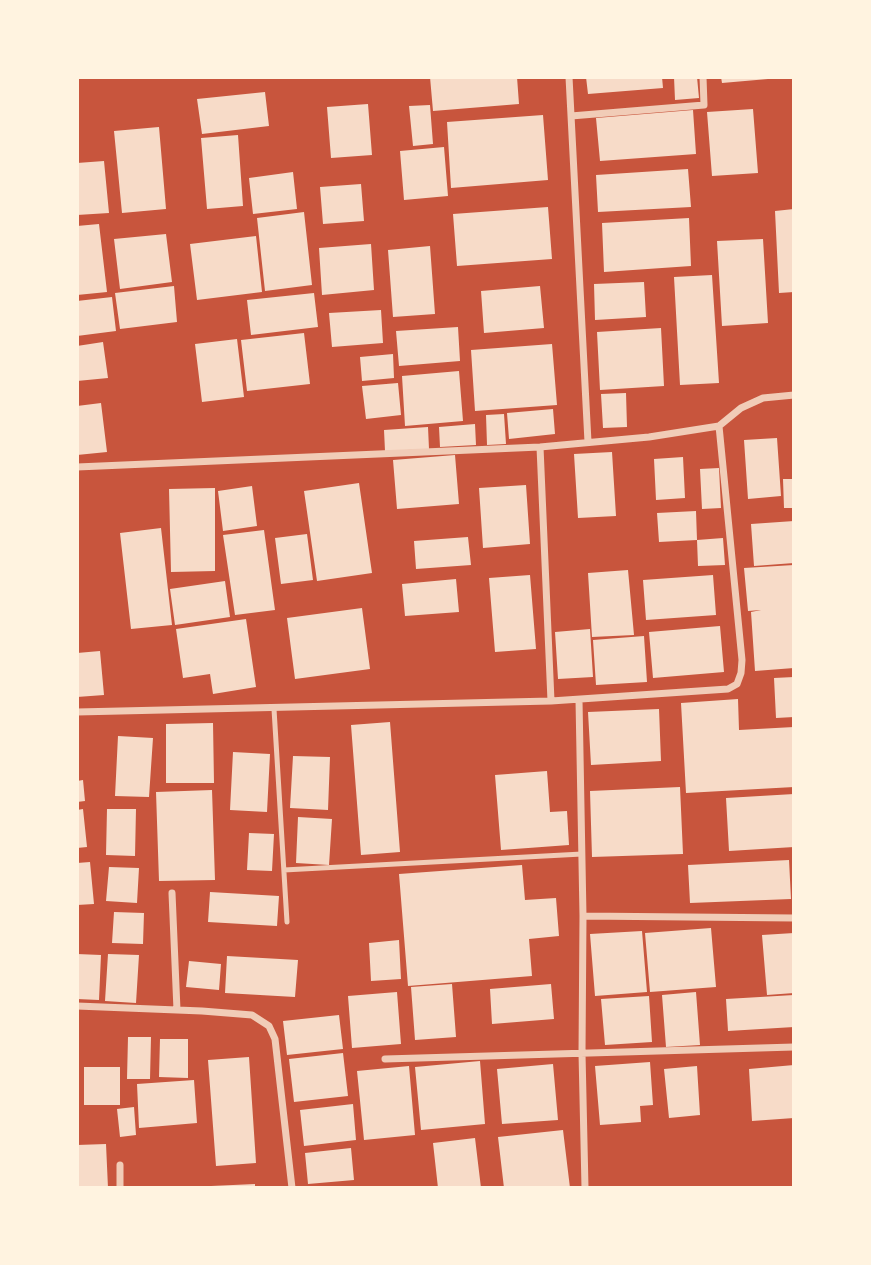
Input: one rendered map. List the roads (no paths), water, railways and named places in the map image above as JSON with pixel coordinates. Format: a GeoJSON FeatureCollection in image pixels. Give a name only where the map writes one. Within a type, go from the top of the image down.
{"type":"FeatureCollection","features":[{"type":"Feature","properties":{"kind":"street"},"geometry":{"type":"LineString","coordinates":[[569,77],[588,442]]}},
{"type":"Feature","properties":{"kind":"street"},"geometry":{"type":"LineString","coordinates":[[571,116],[704,105],[703,77]]}},
{"type":"Feature","properties":{"kind":"street"},"geometry":{"type":"LineString","coordinates":[[77,467],[541,447],[649,437],[719,426],[741,408],[762,398],[794,395]]}},
{"type":"Feature","properties":{"kind":"street"},"geometry":{"type":"LineString","coordinates":[[77,712],[551,701],[728,689],[737,684],[741,673],[741,637],[719,426]]}},
{"type":"Feature","properties":{"kind":"street"},"geometry":{"type":"LineString","coordinates":[[541,447],[551,701]]}},
{"type":"Feature","properties":{"kind":"street"},"geometry":{"type":"LineString","coordinates":[[579,700],[585,1188]]}},
{"type":"Feature","properties":{"kind":"street"},"geometry":{"type":"LineString","coordinates":[[172,893],[177,1010]]}},
{"type":"Feature","properties":{"kind":"street"},"geometry":{"type":"LineString","coordinates":[[583,916],[794,918]]}},
{"type":"Feature","properties":{"kind":"street"},"geometry":{"type":"LineString","coordinates":[[77,1006],[253,1015],[269,1026],[275,1039],[292,1188]]}},
{"type":"Feature","properties":{"kind":"street"},"geometry":{"type":"LineString","coordinates":[[385,1059],[794,1047]]}},
{"type":"Feature","properties":{"kind":"street"},"geometry":{"type":"LineString","coordinates":[[120,1165],[120,1188]]}},
{"type":"Feature","properties":{"kind":"lane"},"geometry":{"type":"LineString","coordinates":[[274,709],[287,922]]}},
{"type":"Feature","properties":{"kind":"lane"},"geometry":{"type":"LineString","coordinates":[[284,870],[582,854]]}}]}
